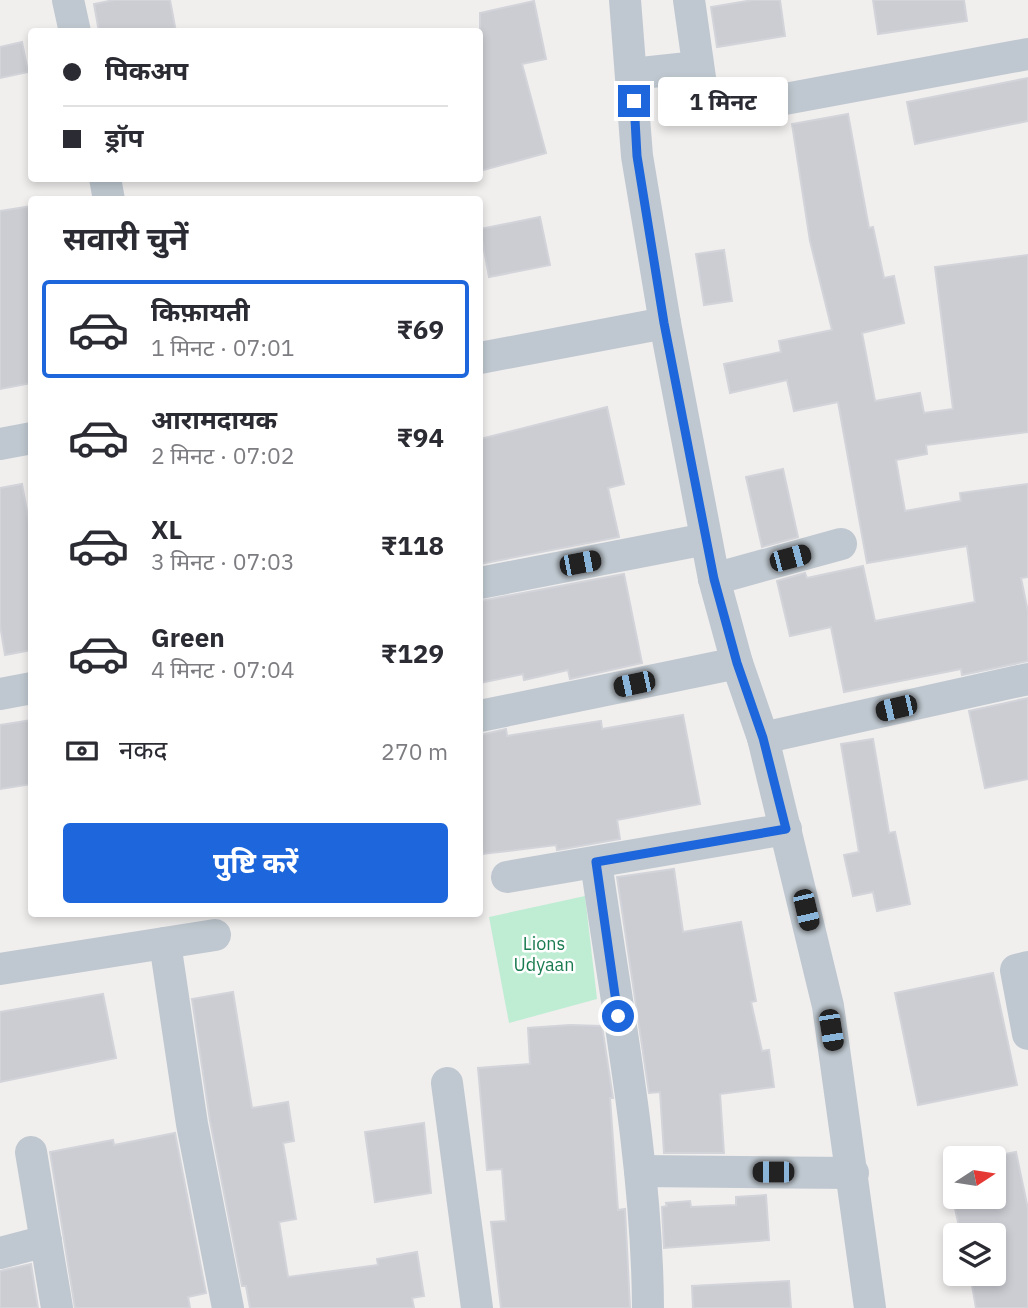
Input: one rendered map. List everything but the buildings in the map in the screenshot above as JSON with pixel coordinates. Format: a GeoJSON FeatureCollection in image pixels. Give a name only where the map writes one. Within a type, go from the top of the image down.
{"type":"FeatureCollection","features":[{"type":"Feature","properties":{"kind":"street"},"geometry":{"type":"LineString","coordinates":[[68,0],[74,28]]}},
{"type":"Feature","properties":{"kind":"street"},"geometry":{"type":"LineString","coordinates":[[625,0],[637,156],[664,323],[714,579],[737,663],[763,738],[828,1006],[870,1308]]}},
{"type":"Feature","properties":{"kind":"street"},"geometry":{"type":"LineString","coordinates":[[689,0],[702,92],[718,102],[736,107],[1028,54]]}},
{"type":"Feature","properties":{"kind":"street"},"geometry":{"type":"LineString","coordinates":[[632,74],[697,67]]}},
{"type":"Feature","properties":{"kind":"street"},"geometry":{"type":"LineString","coordinates":[[483,357],[664,323]]}},
{"type":"Feature","properties":{"kind":"street"},"geometry":{"type":"LineString","coordinates":[[0,443],[28,439]]}},
{"type":"Feature","properties":{"kind":"street"},"geometry":{"type":"LineString","coordinates":[[483,582],[706,539]]}},
{"type":"Feature","properties":{"kind":"street"},"geometry":{"type":"LineString","coordinates":[[714,579],[841,544]]}},
{"type":"Feature","properties":{"kind":"street"},"geometry":{"type":"LineString","coordinates":[[483,715],[737,663]]}},
{"type":"Feature","properties":{"kind":"street"},"geometry":{"type":"LineString","coordinates":[[763,738],[1028,679]]}},
{"type":"Feature","properties":{"kind":"street"},"geometry":{"type":"LineString","coordinates":[[0,694],[28,689]]}},
{"type":"Feature","properties":{"kind":"street"},"geometry":{"type":"LineString","coordinates":[[507,877],[786,829]]}},
{"type":"Feature","properties":{"kind":"street"},"geometry":{"type":"LineString","coordinates":[[596,862],[640,1171],[648,1248],[648,1308]]}},
{"type":"Feature","properties":{"kind":"street"},"geometry":{"type":"LineString","coordinates":[[0,969],[215,935]]}},
{"type":"Feature","properties":{"kind":"street"},"geometry":{"type":"LineString","coordinates":[[165,943],[192,1124],[228,1308]]}},
{"type":"Feature","properties":{"kind":"street"},"geometry":{"type":"LineString","coordinates":[[1028,967],[1016,970],[1028,1034]]}},
{"type":"Feature","properties":{"kind":"street"},"geometry":{"type":"LineString","coordinates":[[447,1083],[477,1308]]}},
{"type":"Feature","properties":{"kind":"street"},"geometry":{"type":"LineString","coordinates":[[31,1152],[57,1308]]}},
{"type":"Feature","properties":{"kind":"street"},"geometry":{"type":"LineString","coordinates":[[640,1171],[853,1173]]}},
{"type":"Feature","properties":{"kind":"street"},"geometry":{"type":"LineString","coordinates":[[0,1253],[46,1241]]}},
{"type":"Feature","properties":{"kind":"green space","name":"Lions Udyaan"},"geometry":{"type":"Polygon","coordinates":[[[585,896],[597,999],[509,1023],[489,917],[585,896]]]}},
{"type":"Feature","properties":{"kind":"route"},"geometry":{"type":"LineString","coordinates":[[618,1016],[596,862],[786,829],[763,738],[737,663],[714,579],[664,323],[637,156],[634,101]]}}]}
